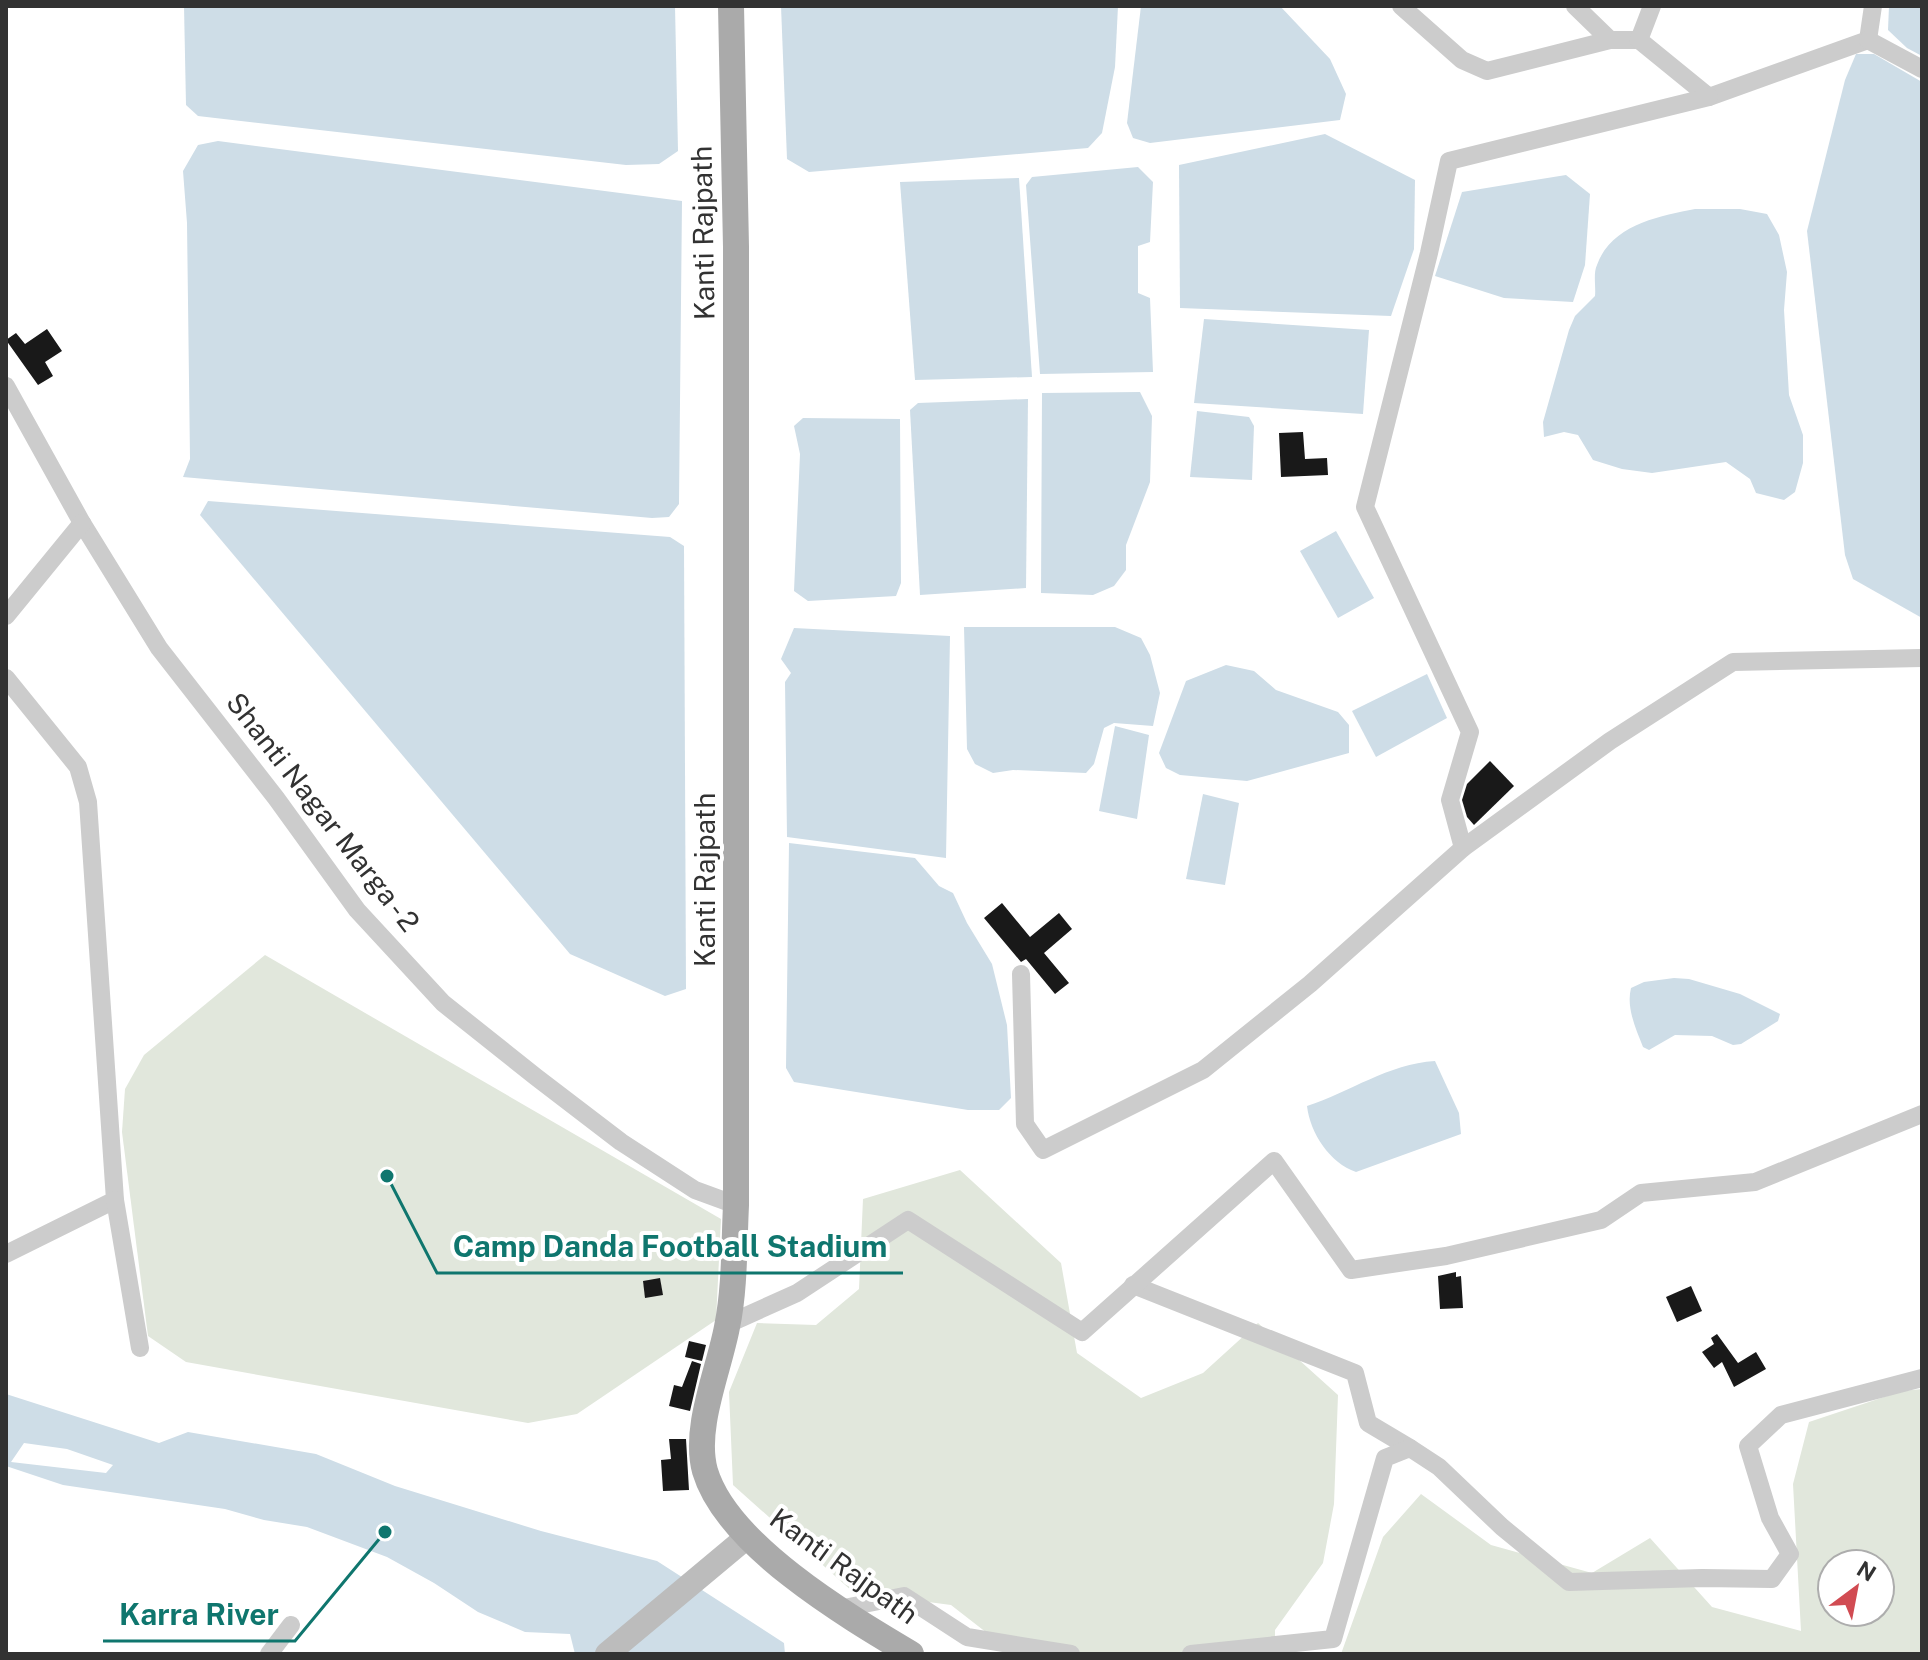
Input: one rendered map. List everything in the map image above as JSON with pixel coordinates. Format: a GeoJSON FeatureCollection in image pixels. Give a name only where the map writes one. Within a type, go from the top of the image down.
{"type":"FeatureCollection","features":[{"type":"Feature","properties":{"kind":"main road","name":"Kanti Rajpath"},"geometry":{"type":"LineString","coordinates":[[731,6],[736,247],[736,1205],[728,1324],[703,1432],[705,1470],[724,1510],[747,1537],[839,1609],[911,1654]]}},
{"type":"Feature","properties":{"kind":"main road"},"geometry":{"type":"LineString","coordinates":[[607,1654],[747,1537]]}},
{"type":"Feature","properties":{"kind":"street"},"geometry":{"type":"LineString","coordinates":[[1401,6],[1462,60],[1487,71],[1610,40],[1639,40],[1709,97]]}},
{"type":"Feature","properties":{"kind":"street"},"geometry":{"type":"LineString","coordinates":[[1575,6],[1610,40]]}},
{"type":"Feature","properties":{"kind":"street"},"geometry":{"type":"LineString","coordinates":[[1639,40],[1652,6]]}},
{"type":"Feature","properties":{"kind":"street"},"geometry":{"type":"LineString","coordinates":[[1868,40],[1873,6]]}},
{"type":"Feature","properties":{"kind":"street"},"geometry":{"type":"LineString","coordinates":[[1463,848],[1450,800],[1470,732],[1365,507],[1449,161],[1709,97],[1868,40],[1922,69]]}},
{"type":"Feature","properties":{"kind":"street","name":"Shanti Nagar Marga - 2"},"geometry":{"type":"LineString","coordinates":[[6,386],[82,523],[159,648],[276,798],[357,910],[443,1003],[621,1142],[695,1190],[736,1205]]}},
{"type":"Feature","properties":{"kind":"street"},"geometry":{"type":"LineString","coordinates":[[6,616],[82,523]]}},
{"type":"Feature","properties":{"kind":"street"},"geometry":{"type":"LineString","coordinates":[[1021,974],[1025,1124],[1043,1150],[1203,1070],[1310,984],[1463,848],[1610,741],[1733,662],[1922,658]]}},
{"type":"Feature","properties":{"kind":"street"},"geometry":{"type":"LineString","coordinates":[[6,678],[78,767],[88,802],[115,1200],[140,1348]]}},
{"type":"Feature","properties":{"kind":"street"},"geometry":{"type":"LineString","coordinates":[[728,1324],[797,1293],[908,1220],[1082,1332],[1274,1161],[1351,1270],[1446,1256],[1601,1220],[1641,1193],[1755,1182],[1922,1114]]}},
{"type":"Feature","properties":{"kind":"street"},"geometry":{"type":"LineString","coordinates":[[6,1254],[115,1200]]}},
{"type":"Feature","properties":{"kind":"street"},"geometry":{"type":"LineString","coordinates":[[1133,1285],[1355,1373],[1368,1423],[1439,1467],[1502,1527],[1569,1582],[1772,1579],[1790,1554],[1770,1518],[1748,1446],[1781,1415],[1922,1378]]}},
{"type":"Feature","properties":{"kind":"street"},"geometry":{"type":"LineString","coordinates":[[1191,1654],[1333,1639],[1385,1458],[1410,1448]]}},
{"type":"Feature","properties":{"kind":"street"},"geometry":{"type":"LineString","coordinates":[[839,1609],[904,1596],[967,1637],[1071,1654]]}},
{"type":"Feature","properties":{"kind":"street"},"geometry":{"type":"LineString","coordinates":[[269,1654],[291,1625]]}},
{"type":"Feature","properties":{"kind":"shaded area"},"geometry":{"type":"Polygon","coordinates":[[[184,6],[675,6],[678,151],[659,164],[626,165],[198,116],[186,105],[184,6]]]}},
{"type":"Feature","properties":{"kind":"shaded area"},"geometry":{"type":"Polygon","coordinates":[[[781,6],[1118,6],[1115,67],[1102,133],[1088,148],[809,172],[787,159],[781,6]]]}},
{"type":"Feature","properties":{"kind":"shaded area"},"geometry":{"type":"Polygon","coordinates":[[[1141,6],[1280,6],[1330,59],[1346,94],[1340,120],[1150,143],[1133,138],[1127,123],[1141,6]]]}},
{"type":"Feature","properties":{"kind":"shaded area"},"geometry":{"type":"Polygon","coordinates":[[[1889,6],[1922,6],[1922,56],[1907,48],[1888,30],[1889,6]]]}},
{"type":"Feature","properties":{"kind":"shaded area"},"geometry":{"type":"Polygon","coordinates":[[[1856,54],[1874,54],[1922,82],[1922,618],[1853,579],[1845,555],[1807,231],[1845,80],[1856,54]]]}},
{"type":"Feature","properties":{"kind":"shaded area"},"geometry":{"type":"Polygon","coordinates":[[[1325,134],[1415,180],[1414,249],[1391,316],[1180,308],[1179,165],[1325,134]]]}},
{"type":"Feature","properties":{"kind":"shaded area"},"geometry":{"type":"Polygon","coordinates":[[[218,141],[682,201],[679,504],[669,517],[183,477],[190,459],[187,223],[183,171],[198,145],[218,141]]]}},
{"type":"Feature","properties":{"kind":"shaded area"},"geometry":{"type":"Polygon","coordinates":[[[1138,167],[1153,182],[1150,242],[1138,246],[1138,293],[1150,298],[1153,372],[1040,374],[1026,185],[1032,177],[1138,167]]]}},
{"type":"Feature","properties":{"kind":"shaded area"},"geometry":{"type":"Polygon","coordinates":[[[1566,175],[1590,194],[1585,265],[1573,302],[1504,298],[1435,276],[1462,192],[1566,175]]]}},
{"type":"Feature","properties":{"kind":"shaded area"},"geometry":{"type":"Polygon","coordinates":[[[1019,178],[1032,377],[915,380],[900,182],[1019,178]]]}},
{"type":"Feature","properties":{"kind":"shaded area"},"geometry":{"type":"Polygon","coordinates":[[[1695,209],[1740,209],[1767,214],[1779,235],[1787,272],[1784,310],[1789,395],[1803,435],[1803,463],[1795,492],[1784,500],[1756,493],[1750,479],[1726,462],[1652,473],[1622,469],[1593,460],[1578,435],[1564,432],[1544,437],[1543,422],[1569,330],[1575,316],[1595,296],[1596,268],[1604,251],[1613,240],[1638,225],[1695,209]]]}},
{"type":"Feature","properties":{"kind":"shaded area"},"geometry":{"type":"Polygon","coordinates":[[[1204,319],[1369,330],[1363,414],[1194,403],[1204,319]]]}},
{"type":"Feature","properties":{"kind":"shaded area"},"geometry":{"type":"Polygon","coordinates":[[[1140,392],[1152,416],[1150,482],[1126,545],[1126,570],[1114,586],[1093,595],[1041,593],[1042,393],[1140,392]]]}},
{"type":"Feature","properties":{"kind":"shaded area"},"geometry":{"type":"Polygon","coordinates":[[[1028,399],[1026,588],[920,595],[910,410],[918,403],[1028,399]]]}},
{"type":"Feature","properties":{"kind":"shaded area"},"geometry":{"type":"Polygon","coordinates":[[[1197,411],[1249,417],[1254,426],[1252,480],[1190,477],[1197,411]]]}},
{"type":"Feature","properties":{"kind":"shaded area"},"geometry":{"type":"Polygon","coordinates":[[[803,418],[900,419],[901,583],[896,596],[808,601],[794,591],[800,454],[794,426],[803,418]]]}},
{"type":"Feature","properties":{"kind":"shaded area"},"geometry":{"type":"Polygon","coordinates":[[[208,501],[670,537],[684,546],[686,989],[665,996],[570,954],[200,515],[208,501]]]}},
{"type":"Feature","properties":{"kind":"shaded area"},"geometry":{"type":"Polygon","coordinates":[[[1336,531],[1374,598],[1338,618],[1300,551],[1336,531]]]}},
{"type":"Feature","properties":{"kind":"shaded area"},"geometry":{"type":"Polygon","coordinates":[[[964,627],[1115,627],[1141,638],[1150,655],[1160,693],[1153,726],[1114,723],[1104,728],[1094,764],[1086,773],[1013,770],[993,773],[975,764],[967,749],[964,627]]]}},
{"type":"Feature","properties":{"kind":"shaded area"},"geometry":{"type":"Polygon","coordinates":[[[794,628],[950,636],[946,858],[787,837],[785,682],[791,673],[781,659],[794,628]]]}},
{"type":"Feature","properties":{"kind":"shaded area"},"geometry":{"type":"Polygon","coordinates":[[[1226,665],[1254,671],[1276,690],[1338,712],[1349,725],[1349,753],[1247,781],[1180,775],[1166,768],[1159,753],[1186,681],[1226,665]]]}},
{"type":"Feature","properties":{"kind":"shaded area"},"geometry":{"type":"Polygon","coordinates":[[[1427,674],[1447,718],[1376,757],[1352,711],[1427,674]]]}},
{"type":"Feature","properties":{"kind":"shaded area"},"geometry":{"type":"Polygon","coordinates":[[[1115,726],[1149,735],[1137,819],[1099,811],[1115,726]]]}},
{"type":"Feature","properties":{"kind":"shaded area"},"geometry":{"type":"Polygon","coordinates":[[[1203,794],[1239,803],[1225,885],[1186,879],[1203,794]]]}},
{"type":"Feature","properties":{"kind":"shaded area"},"geometry":{"type":"Polygon","coordinates":[[[789,843],[915,858],[939,886],[953,893],[992,964],[1007,1025],[1011,1098],[999,1110],[968,1110],[794,1082],[786,1068],[789,843]]]}},
{"type":"Feature","properties":{"kind":"shaded area"},"geometry":{"type":"Polygon","coordinates":[[[265,955],[721,1219],[716,1320],[577,1414],[528,1423],[186,1362],[148,1336],[122,1132],[125,1089],[144,1055],[265,955]]]}},
{"type":"Feature","properties":{"kind":"shaded area"},"geometry":{"type":"Polygon","coordinates":[[[1689,979],[1740,994],[1780,1014],[1778,1021],[1741,1044],[1733,1045],[1712,1036],[1675,1035],[1649,1050],[1643,1047],[1632,1018],[1631,988],[1644,982],[1689,979]]]}},
{"type":"Feature","properties":{"kind":"shaded area"},"geometry":{"type":"Polygon","coordinates":[[[1435,1061],[1459,1113],[1461,1134],[1356,1172],[1338,1162],[1323,1146],[1312,1126],[1307,1106],[1401,1067],[1435,1061]]]}},
{"type":"Feature","properties":{"kind":"shaded area"},"geometry":{"type":"Polygon","coordinates":[[[960,1170],[1061,1263],[1077,1353],[1141,1398],[1203,1373],[1258,1323],[1338,1395],[1334,1504],[1323,1563],[1275,1630],[1275,1654],[1014,1654],[951,1605],[853,1592],[733,1485],[729,1392],[757,1323],[816,1325],[859,1289],[863,1199],[960,1170]]]}},
{"type":"Feature","properties":{"kind":"shaded area"},"geometry":{"type":"Polygon","coordinates":[[[1922,1389],[1922,1654],[1341,1654],[1383,1537],[1421,1494],[1491,1545],[1592,1573],[1650,1538],[1712,1607],[1801,1631],[1793,1484],[1809,1422],[1902,1391],[1922,1389]]]}},
{"type":"Feature","properties":{"kind":"shaded area"},"geometry":{"type":"Polygon","coordinates":[[[6,1394],[159,1443],[188,1432],[316,1454],[395,1486],[541,1531],[657,1561],[784,1643],[785,1654],[575,1654],[570,1634],[525,1632],[478,1612],[387,1557],[307,1527],[225,1509],[63,1485],[6,1466],[6,1394]],[[24,1443],[11,1462],[106,1473],[113,1465],[67,1449],[24,1443]]]}},
{"type":"Feature","properties":{"kind":"building"},"geometry":{"type":"Polygon","coordinates":[[[47,329],[62,351],[45,362],[53,376],[38,385],[6,340],[16,333],[25,344],[47,329]]]}},
{"type":"Feature","properties":{"kind":"building"},"geometry":{"type":"Polygon","coordinates":[[[1303,432],[1305,459],[1327,458],[1328,475],[1281,477],[1279,433],[1303,432]]]}},
{"type":"Feature","properties":{"kind":"building"},"geometry":{"type":"Polygon","coordinates":[[[1490,761],[1514,786],[1474,825],[1467,817],[1462,800],[1467,784],[1490,761]]]}},
{"type":"Feature","properties":{"kind":"building"},"geometry":{"type":"Polygon","coordinates":[[[1002,903],[1030,937],[1059,913],[1072,929],[1044,953],[1069,983],[1055,994],[1026,959],[1021,962],[984,918],[1002,903]]]}},
{"type":"Feature","properties":{"kind":"building"},"geometry":{"type":"Polygon","coordinates":[[[1456,1272],[1456,1277],[1461,1276],[1463,1308],[1440,1309],[1438,1276],[1456,1272]]]}},
{"type":"Feature","properties":{"kind":"building"},"geometry":{"type":"Polygon","coordinates":[[[660,1278],[663,1295],[645,1298],[643,1281],[660,1278]]]}},
{"type":"Feature","properties":{"kind":"building"},"geometry":{"type":"Polygon","coordinates":[[[1691,1286],[1702,1311],[1677,1322],[1666,1297],[1691,1286]]]}},
{"type":"Feature","properties":{"kind":"building"},"geometry":{"type":"Polygon","coordinates":[[[1717,1334],[1738,1363],[1756,1352],[1766,1369],[1734,1387],[1722,1362],[1714,1368],[1702,1352],[1714,1344],[1711,1338],[1717,1334]]]}},
{"type":"Feature","properties":{"kind":"building"},"geometry":{"type":"Polygon","coordinates":[[[689,1341],[706,1345],[702,1361],[685,1357],[689,1341]]]}},
{"type":"Feature","properties":{"kind":"building"},"geometry":{"type":"Polygon","coordinates":[[[692,1361],[701,1364],[690,1411],[669,1406],[674,1385],[682,1387],[692,1361]]]}},
{"type":"Feature","properties":{"kind":"building"},"geometry":{"type":"Polygon","coordinates":[[[669,1439],[686,1439],[689,1490],[663,1491],[661,1460],[671,1459],[669,1439]]]}},
{"type":"Feature","properties":{"kind":"place","name":"Camp Danda Football Stadium"},"geometry":{"type":"Point","coordinates":[387,1176]}},
{"type":"Feature","properties":{"kind":"place","name":"Karra River"},"geometry":{"type":"Point","coordinates":[385,1532]}}]}
